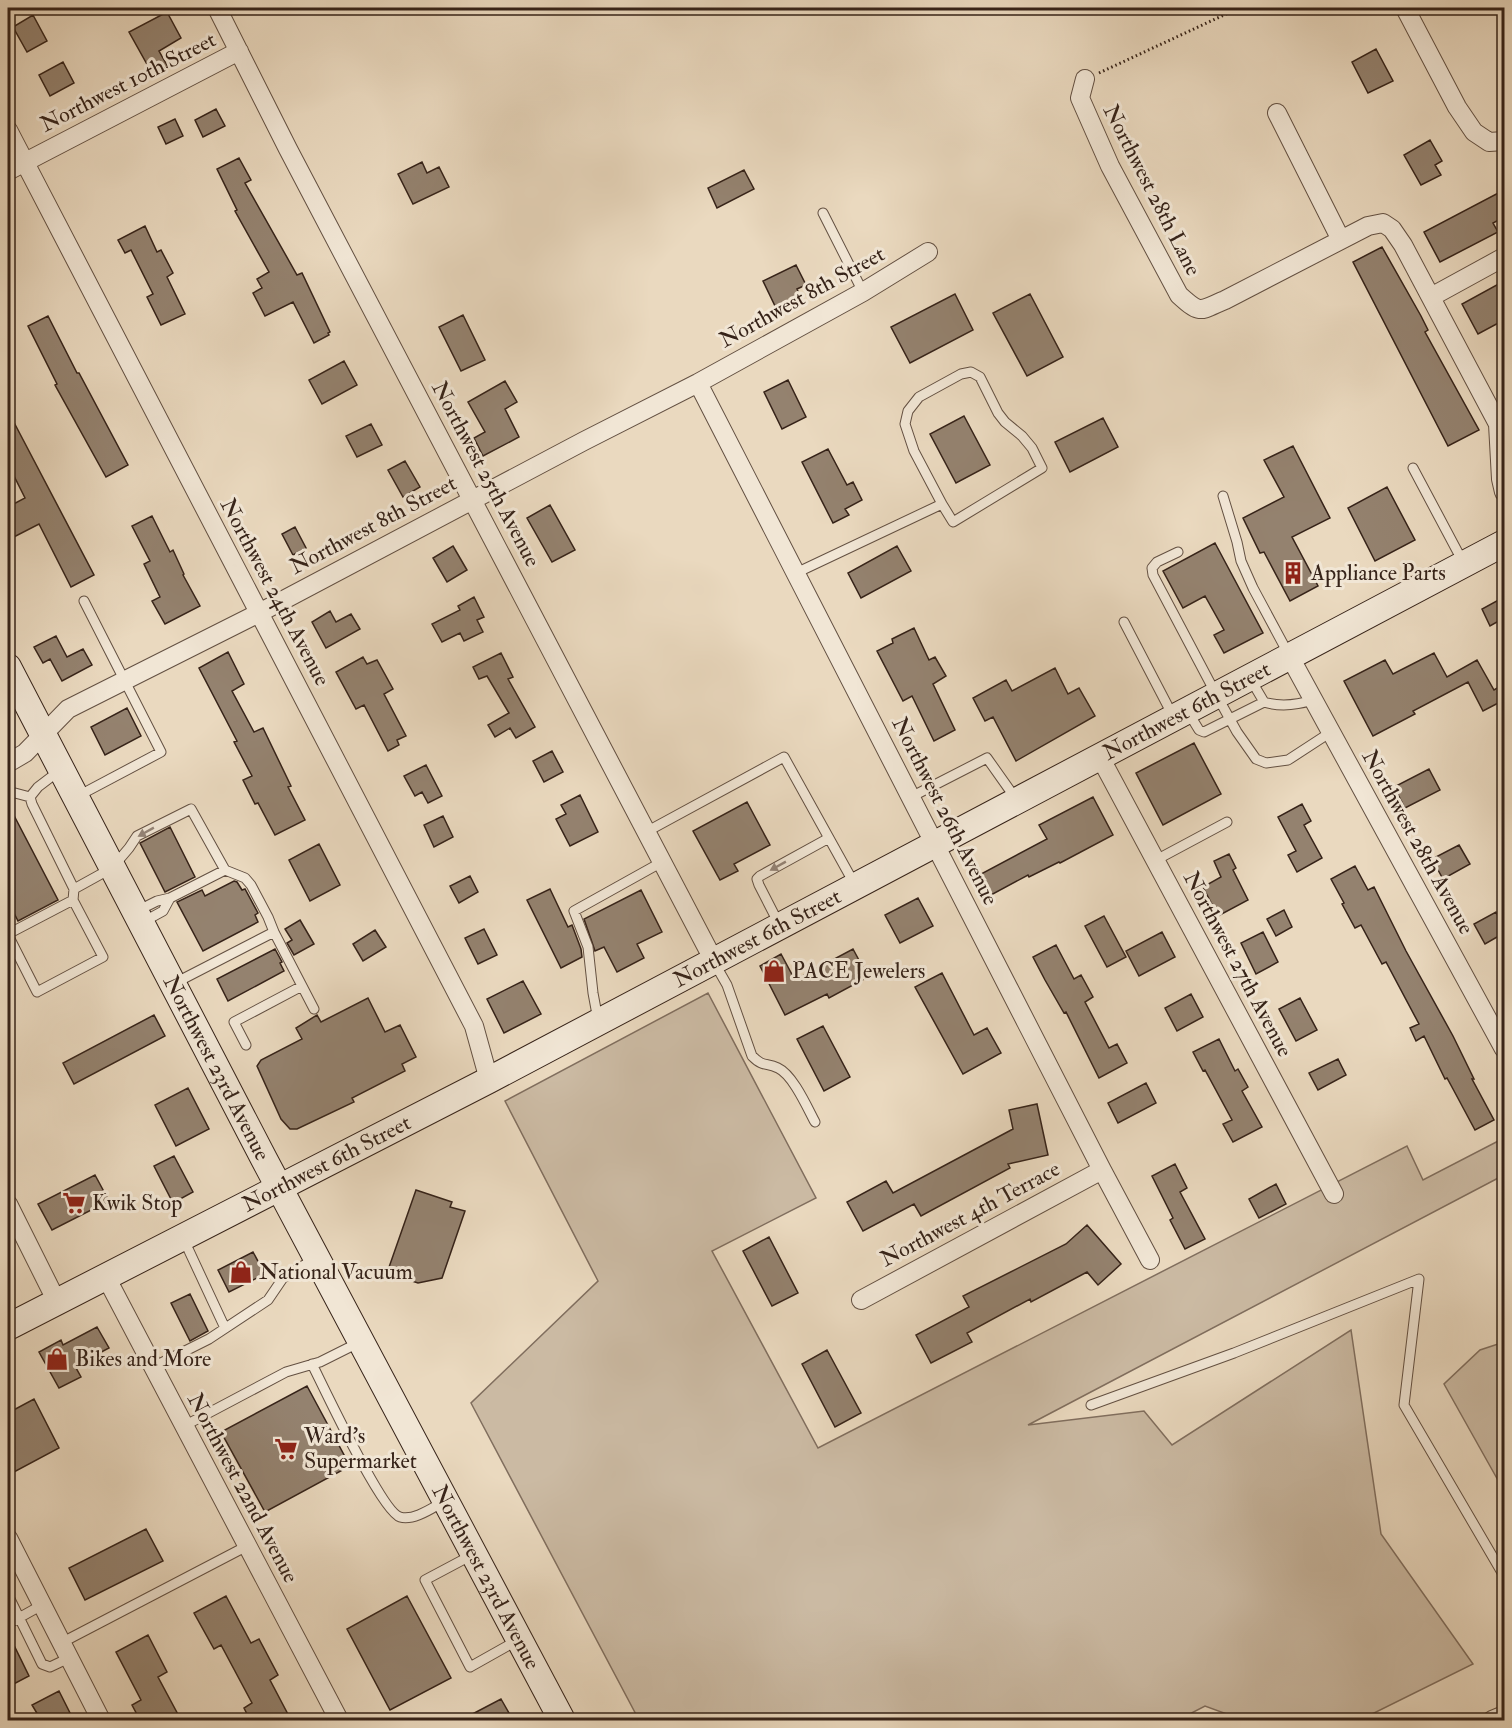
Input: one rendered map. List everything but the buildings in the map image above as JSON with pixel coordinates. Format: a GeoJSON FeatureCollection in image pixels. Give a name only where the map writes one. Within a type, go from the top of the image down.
{"type":"FeatureCollection","features":[{"type":"Feature","properties":{"kind":"main road","name":"Northwest 6th Street"},"geometry":{"type":"LineString","coordinates":[[8,1328],[599,1023],[1504,543]]}},
{"type":"Feature","properties":{"kind":"main road","name":"Northwest 23rd Avenue"},"geometry":{"type":"LineString","coordinates":[[8,668],[279,1188],[562,1720]]}},
{"type":"Feature","properties":{"kind":"street","name":"Northwest 25th Avenue"},"geometry":{"type":"LineString","coordinates":[[218,8],[288,150],[714,962]]}},
{"type":"Feature","properties":{"kind":"street"},"geometry":{"type":"LineString","coordinates":[[1405,8],[1457,106],[1474,132],[1496,142]]}},
{"type":"Feature","properties":{"kind":"street","name":"Northwest 10th Street"},"geometry":{"type":"LineString","coordinates":[[8,171],[239,51]]}},
{"type":"Feature","properties":{"kind":"street","name":"Northwest 28th Lane"},"geometry":{"type":"LineString","coordinates":[[1085,80],[1080,98],[1110,166],[1179,295],[1194,309],[1202,310],[1225,300],[1341,240]]}},
{"type":"Feature","properties":{"kind":"street"},"geometry":{"type":"LineString","coordinates":[[1277,113],[1341,240],[1368,226],[1383,223],[1392,229],[1403,245],[1501,423],[1504,492]]}},
{"type":"Feature","properties":{"kind":"street","name":"Northwest 24th Avenue"},"geometry":{"type":"LineString","coordinates":[[8,130],[474,1026],[489,1080]]}},
{"type":"Feature","properties":{"kind":"street","name":"Northwest 8th Street"},"geometry":{"type":"LineString","coordinates":[[8,763],[25,753],[68,709],[259,613],[699,383],[863,292],[928,252]]}},
{"type":"Feature","properties":{"kind":"street"},"geometry":{"type":"LineString","coordinates":[[1431,297],[1504,257]]}},
{"type":"Feature","properties":{"kind":"street","name":"Northwest 26th Avenue"},"geometry":{"type":"LineString","coordinates":[[699,383],[1150,1260]]}},
{"type":"Feature","properties":{"kind":"street","name":"Northwest 28th Avenue"},"geometry":{"type":"LineString","coordinates":[[1290,657],[1504,1049]]}},
{"type":"Feature","properties":{"kind":"street","name":"Northwest 27th Avenue"},"geometry":{"type":"LineString","coordinates":[[1101,757],[1334,1194]]}},
{"type":"Feature","properties":{"kind":"street","name":"Northwest 4th Terrace"},"geometry":{"type":"LineString","coordinates":[[861,1300],[1102,1170]]}},
{"type":"Feature","properties":{"kind":"street"},"geometry":{"type":"LineString","coordinates":[[8,1204],[57,1302]]}},
{"type":"Feature","properties":{"kind":"street","name":"Northwest 22nd Avenue"},"geometry":{"type":"LineString","coordinates":[[106,1277],[339,1720]]}},
{"type":"Feature","properties":{"kind":"street"},"geometry":{"type":"LineString","coordinates":[[9,1545],[101,1720]]}},
{"type":"Feature","properties":{"kind":"street"},"geometry":{"type":"LineString","coordinates":[[1492,1720],[1504,1715]]}},
{"type":"Feature","properties":{"kind":"lane"},"geometry":{"type":"LineString","coordinates":[[823,213],[863,292]]}},
{"type":"Feature","properties":{"kind":"lane"},"geometry":{"type":"LineString","coordinates":[[971,372],[980,377],[998,413],[1032,448],[1042,468],[953,522],[942,504],[914,451],[905,424],[906,418],[908,411],[919,397],[961,374],[971,372]]}},
{"type":"Feature","properties":{"kind":"lane"},"geometry":{"type":"LineString","coordinates":[[1413,468],[1464,565]]}},
{"type":"Feature","properties":{"kind":"lane"},"geometry":{"type":"LineString","coordinates":[[1223,496],[1241,561],[1290,657]]}},
{"type":"Feature","properties":{"kind":"lane"},"geometry":{"type":"LineString","coordinates":[[796,573],[942,504]]}},
{"type":"Feature","properties":{"kind":"lane"},"geometry":{"type":"LineString","coordinates":[[1178,552],[1157,562],[1152,568],[1153,574],[1217,696],[1256,759],[1266,763],[1288,760],[1331,732]]}},
{"type":"Feature","properties":{"kind":"lane"},"geometry":{"type":"LineString","coordinates":[[75,797],[161,752],[84,601]]}},
{"type":"Feature","properties":{"kind":"lane"},"geometry":{"type":"LineString","coordinates":[[1124,622],[1181,715],[1199,730],[1204,732],[1264,702]]}},
{"type":"Feature","properties":{"kind":"lane"},"geometry":{"type":"LineString","coordinates":[[1250,678],[1264,702],[1292,705],[1313,700]]}},
{"type":"Feature","properties":{"kind":"lane"},"geometry":{"type":"LineString","coordinates":[[646,832],[784,757],[855,887]]}},
{"type":"Feature","properties":{"kind":"lane"},"geometry":{"type":"LineString","coordinates":[[911,797],[987,758],[1017,801]]}},
{"type":"Feature","properties":{"kind":"lane"},"geometry":{"type":"LineString","coordinates":[[30,797],[38,787],[61,770]]}},
{"type":"Feature","properties":{"kind":"lane"},"geometry":{"type":"LineString","coordinates":[[8,794],[15,793],[30,797]]}},
{"type":"Feature","properties":{"kind":"lane"},"geometry":{"type":"LineString","coordinates":[[30,797],[74,889],[73,900],[103,957],[37,992],[8,935],[73,900]]}},
{"type":"Feature","properties":{"kind":"lane"},"geometry":{"type":"LineString","coordinates":[[74,889],[112,868],[138,836],[191,808],[225,870],[245,878],[251,885],[314,1009]]}},
{"type":"Feature","properties":{"kind":"lane"},"geometry":{"type":"LineString","coordinates":[[1155,860],[1227,822]]}},
{"type":"Feature","properties":{"kind":"lane"},"geometry":{"type":"LineString","coordinates":[[780,927],[757,879],[829,838]]}},
{"type":"Feature","properties":{"kind":"lane"},"geometry":{"type":"LineString","coordinates":[[599,1023],[588,947],[574,912],[662,862]]}},
{"type":"Feature","properties":{"kind":"lane"},"geometry":{"type":"LineString","coordinates":[[138,917],[163,911],[170,898],[225,870]]}},
{"type":"Feature","properties":{"kind":"lane"},"geometry":{"type":"LineString","coordinates":[[173,984],[274,932]]}},
{"type":"Feature","properties":{"kind":"lane"},"geometry":{"type":"LineString","coordinates":[[714,962],[727,985],[752,1056],[760,1063],[778,1068],[792,1082],[815,1122]]}},
{"type":"Feature","properties":{"kind":"lane"},"geometry":{"type":"LineString","coordinates":[[246,1045],[234,1022],[302,986]]}},
{"type":"Feature","properties":{"kind":"lane"},"geometry":{"type":"LineString","coordinates":[[183,1238],[225,1328]]}},
{"type":"Feature","properties":{"kind":"lane"},"geometry":{"type":"LineString","coordinates":[[153,1367],[208,1339],[268,1300],[283,1278],[316,1258]]}},
{"type":"Feature","properties":{"kind":"lane"},"geometry":{"type":"LineString","coordinates":[[1091,1405],[1234,1353],[1419,1279],[1404,1405],[1504,1576]]}},
{"type":"Feature","properties":{"kind":"lane"},"geometry":{"type":"LineString","coordinates":[[184,1426],[286,1372],[312,1364],[361,1342]]}},
{"type":"Feature","properties":{"kind":"lane"},"geometry":{"type":"LineString","coordinates":[[312,1364],[358,1457],[390,1510],[406,1518],[445,1501]]}},
{"type":"Feature","properties":{"kind":"lane"},"geometry":{"type":"LineString","coordinates":[[8,1595],[42,1664],[50,1667],[65,1650],[247,1546]]}},
{"type":"Feature","properties":{"kind":"lane"},"geometry":{"type":"LineString","coordinates":[[474,1554],[425,1580],[470,1666],[519,1639]]}},
{"type":"Feature","properties":{"kind":"lane"},"geometry":{"type":"LineString","coordinates":[[8,1624],[42,1605]]}},
{"type":"Feature","properties":{"kind":"path"},"geometry":{"type":"LineString","coordinates":[[1085,80],[1239,8]]}},
{"type":"Feature","properties":{"kind":"shaded area"},"geometry":{"type":"Polygon","coordinates":[[[708,993],[816,1198],[712,1251],[818,1448],[1407,1146],[1423,1180],[1504,1138],[1504,1175],[1028,1425],[1144,1411],[1172,1445],[1351,1330],[1381,1534],[1473,1664],[1360,1720],[1243,1720],[1205,1706],[1178,1720],[639,1720],[471,1403],[598,1281],[505,1101],[708,993]]]}},
{"type":"Feature","properties":{"kind":"shaded area"},"geometry":{"type":"Polygon","coordinates":[[[1504,1342],[1504,1491],[1444,1384],[1480,1350],[1504,1342]]]}},
{"type":"Feature","properties":{"kind":"place","name":"Appliance Parts"},"geometry":{"type":"Point","coordinates":[1293,573]}},
{"type":"Feature","properties":{"kind":"place","name":"PACE Jewelers"},"geometry":{"type":"Point","coordinates":[774,971]}},
{"type":"Feature","properties":{"kind":"place","name":"Kwik Stop"},"geometry":{"type":"Point","coordinates":[74,1203]}},
{"type":"Feature","properties":{"kind":"place","name":"National Vacuum"},"geometry":{"type":"Point","coordinates":[241,1272]}},
{"type":"Feature","properties":{"kind":"place","name":"Bikes and More"},"geometry":{"type":"Point","coordinates":[57,1359]}},
{"type":"Feature","properties":{"kind":"place","name":"Ward's Supermarket"},"geometry":{"type":"Point","coordinates":[286,1449]}}]}
